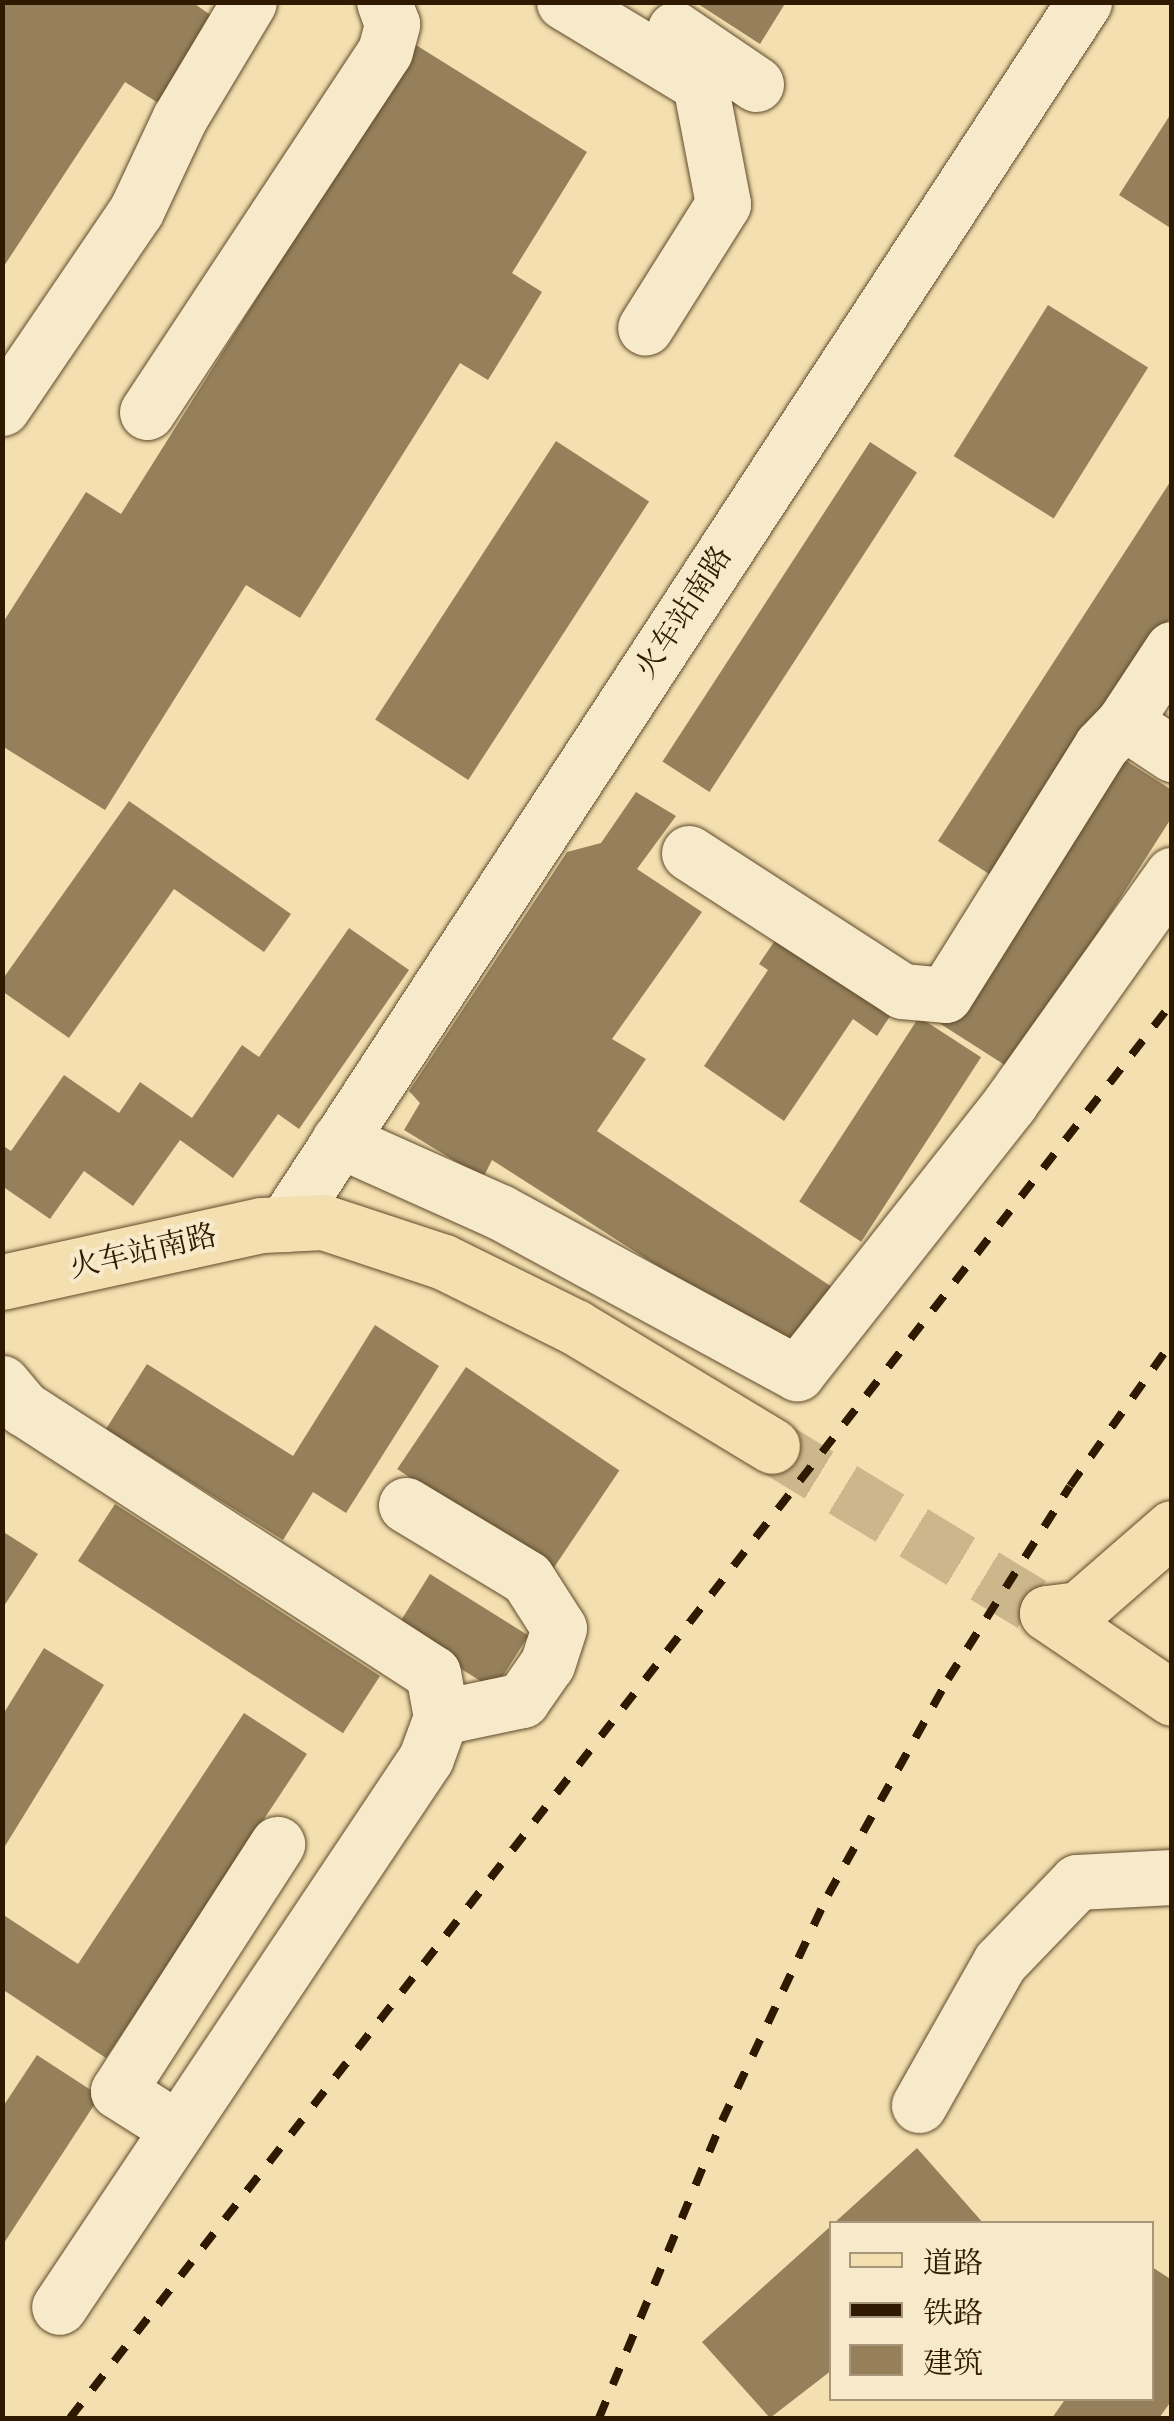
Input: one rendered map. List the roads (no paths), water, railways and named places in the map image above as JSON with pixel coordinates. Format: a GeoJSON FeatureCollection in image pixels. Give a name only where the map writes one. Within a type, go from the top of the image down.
{"type":"FeatureCollection","features":[{"type":"Feature","properties":{"kind":"main road","name":"火车站南路"},"geometry":{"type":"LineString","coordinates":[[2,1282],[284,1224],[324,1222],[444,1262],[575,1327],[772,1446]]}},
{"type":"Feature","properties":{"kind":"main road"},"geometry":{"type":"LineString","coordinates":[[1172,1528],[1079,1610],[1047,1613],[1172,1698]]}},
{"type":"Feature","properties":{"kind":"street"},"geometry":{"type":"LineString","coordinates":[[2,408],[136,211],[178,119],[249,2]]}},
{"type":"Feature","properties":{"kind":"street"},"geometry":{"type":"LineString","coordinates":[[147,412],[385,51],[392,24],[384,2]]}},
{"type":"Feature","properties":{"kind":"street"},"geometry":{"type":"LineString","coordinates":[[564,2],[700,84],[723,204],[645,328]]}},
{"type":"Feature","properties":{"kind":"street"},"geometry":{"type":"LineString","coordinates":[[635,2],[756,84]]}},
{"type":"Feature","properties":{"kind":"street","name":"火车站南路"},"geometry":{"type":"LineString","coordinates":[[284,1224],[1084,2]]}},
{"type":"Feature","properties":{"kind":"street"},"geometry":{"type":"LineString","coordinates":[[689,853],[902,991],[944,994],[1101,746],[1124,722],[1172,648]]}},
{"type":"Feature","properties":{"kind":"street"},"geometry":{"type":"LineString","coordinates":[[1124,722],[1172,754]]}},
{"type":"Feature","properties":{"kind":"street"},"geometry":{"type":"LineString","coordinates":[[339,1140],[500,1212],[797,1373],[1010,1103],[1172,875]]}},
{"type":"Feature","properties":{"kind":"street"},"geometry":{"type":"LineString","coordinates":[[2,1382],[23,1408],[433,1673],[442,1717],[426,1758],[59,2307]]}},
{"type":"Feature","properties":{"kind":"street"},"geometry":{"type":"LineString","coordinates":[[406,1505],[528,1578],[560,1628],[547,1664],[522,1700],[442,1717]]}},
{"type":"Feature","properties":{"kind":"street"},"geometry":{"type":"LineString","coordinates":[[178,2129],[118,2091],[276,1844]]}},
{"type":"Feature","properties":{"kind":"street"},"geometry":{"type":"LineString","coordinates":[[919,2105],[1000,1962],[1077,1882],[1172,1877]]}},
{"type":"Feature","properties":{"kind":"tunnel"},"geometry":{"type":"LineString","coordinates":[[772,1446],[1047,1613]]}},
{"type":"Feature","properties":{"kind":"railway"},"geometry":{"type":"LineString","coordinates":[[70,2418],[1172,1003]]}},
{"type":"Feature","properties":{"kind":"railway"},"geometry":{"type":"LineString","coordinates":[[599,2418],[722,2121],[828,1895],[948,1679],[1070,1486],[1172,1342]]}}]}
